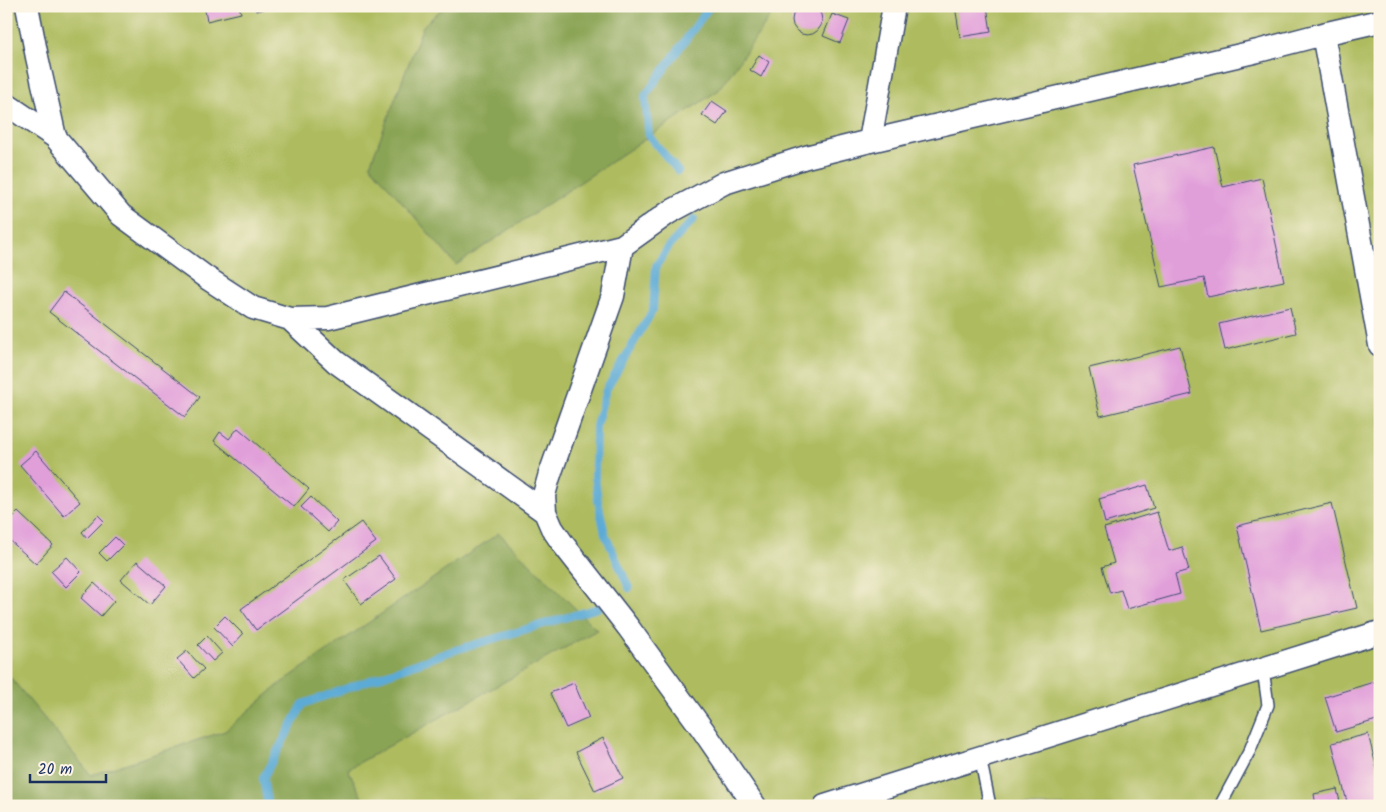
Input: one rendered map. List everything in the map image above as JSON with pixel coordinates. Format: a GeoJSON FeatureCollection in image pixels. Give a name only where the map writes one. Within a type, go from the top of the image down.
{"type":"FeatureCollection","features":[{"type":"Feature","properties":{"kind":"street"},"geometry":{"type":"LineString","coordinates":[[27,6],[36,57],[55,137]]}},
{"type":"Feature","properties":{"kind":"street"},"geometry":{"type":"LineString","coordinates":[[870,141],[894,6]]}},
{"type":"Feature","properties":{"kind":"street"},"geometry":{"type":"LineString","coordinates":[[6,104],[55,137],[121,215],[207,278],[252,308],[290,319],[328,318],[622,246],[668,213],[724,183],[806,158],[870,141],[1380,21]]}},
{"type":"Feature","properties":{"kind":"street"},"geometry":{"type":"LineString","coordinates":[[1323,34],[1380,345]]}},
{"type":"Feature","properties":{"kind":"street"},"geometry":{"type":"LineString","coordinates":[[622,246],[613,296],[549,477],[544,495],[545,512],[552,528],[563,544],[628,627],[703,730],[755,806]]}},
{"type":"Feature","properties":{"kind":"street"},"geometry":{"type":"LineString","coordinates":[[290,319],[336,362],[545,512]]}},
{"type":"Feature","properties":{"kind":"street"},"geometry":{"type":"LineString","coordinates":[[825,806],[1380,632]]}},
{"type":"Feature","properties":{"kind":"lane"},"geometry":{"type":"LineString","coordinates":[[1220,806],[1250,750],[1268,705],[1263,669]]}},
{"type":"Feature","properties":{"kind":"lane"},"geometry":{"type":"LineString","coordinates":[[980,757],[990,806]]}},
{"type":"Feature","properties":{"kind":"green space"},"geometry":{"type":"Polygon","coordinates":[[[6,6],[1380,6],[1380,806],[6,806],[6,6]]]}},
{"type":"Feature","properties":{"kind":"green space"},"geometry":{"type":"Polygon","coordinates":[[[445,6],[778,6],[719,90],[456,265],[370,165],[423,26],[445,6]]]}},
{"type":"Feature","properties":{"kind":"green space"},"geometry":{"type":"Polygon","coordinates":[[[499,533],[597,630],[348,769],[366,806],[6,806],[6,672],[91,775],[225,731],[281,683],[499,533]]]}},
{"type":"Feature","properties":{"kind":"building"},"geometry":{"type":"Polygon","coordinates":[[[807,5],[817,10],[822,20],[817,30],[807,35],[797,30],[792,20],[797,10],[807,5]]]}},
{"type":"Feature","properties":{"kind":"building"},"geometry":{"type":"Polygon","coordinates":[[[204,6],[239,6],[241,13],[207,21],[204,6]]]}},
{"type":"Feature","properties":{"kind":"building"},"geometry":{"type":"Polygon","coordinates":[[[255,6],[271,6],[271,7],[256,11],[255,6]]]}},
{"type":"Feature","properties":{"kind":"building"},"geometry":{"type":"Polygon","coordinates":[[[955,6],[987,6],[991,32],[960,37],[955,6]]]}},
{"type":"Feature","properties":{"kind":"building"},"geometry":{"type":"Polygon","coordinates":[[[832,14],[849,20],[840,43],[823,36],[832,14]]]}},
{"type":"Feature","properties":{"kind":"building"},"geometry":{"type":"Polygon","coordinates":[[[759,55],[769,62],[761,77],[750,70],[759,55]]]}},
{"type":"Feature","properties":{"kind":"building"},"geometry":{"type":"Polygon","coordinates":[[[712,101],[727,111],[717,125],[702,115],[712,101]]]}},
{"type":"Feature","properties":{"kind":"building"},"geometry":{"type":"Polygon","coordinates":[[[1214,147],[1223,187],[1262,178],[1284,281],[1208,297],[1204,278],[1161,287],[1133,165],[1214,147]]]}},
{"type":"Feature","properties":{"kind":"building"},"geometry":{"type":"Polygon","coordinates":[[[64,292],[200,397],[185,417],[49,312],[64,292]]]}},
{"type":"Feature","properties":{"kind":"building"},"geometry":{"type":"Polygon","coordinates":[[[1290,307],[1296,333],[1225,350],[1219,324],[1290,307]]]}},
{"type":"Feature","properties":{"kind":"building"},"geometry":{"type":"Polygon","coordinates":[[[1180,346],[1192,394],[1100,416],[1089,368],[1180,346]]]}},
{"type":"Feature","properties":{"kind":"building"},"geometry":{"type":"Polygon","coordinates":[[[238,428],[309,489],[294,507],[214,441],[220,432],[229,439],[238,428]]]}},
{"type":"Feature","properties":{"kind":"building"},"geometry":{"type":"Polygon","coordinates":[[[36,451],[80,502],[64,516],[20,465],[36,451]]]}},
{"type":"Feature","properties":{"kind":"building"},"geometry":{"type":"Polygon","coordinates":[[[1147,485],[1154,508],[1105,523],[1099,499],[1147,485]]]}},
{"type":"Feature","properties":{"kind":"building"},"geometry":{"type":"Polygon","coordinates":[[[311,497],[337,522],[328,532],[301,507],[311,497]]]}},
{"type":"Feature","properties":{"kind":"building"},"geometry":{"type":"Polygon","coordinates":[[[1332,503],[1357,608],[1261,630],[1237,526],[1332,503]]]}},
{"type":"Feature","properties":{"kind":"building"},"geometry":{"type":"Polygon","coordinates":[[[18,512],[53,545],[36,564],[6,537],[6,524],[18,512]]]}},
{"type":"Feature","properties":{"kind":"building"},"geometry":{"type":"Polygon","coordinates":[[[1157,512],[1169,551],[1182,547],[1189,570],[1175,574],[1180,594],[1127,609],[1121,590],[1110,593],[1102,567],[1114,563],[1104,528],[1157,512]]]}},
{"type":"Feature","properties":{"kind":"building"},"geometry":{"type":"Polygon","coordinates":[[[98,515],[104,521],[87,538],[82,532],[98,515]]]}},
{"type":"Feature","properties":{"kind":"building"},"geometry":{"type":"Polygon","coordinates":[[[361,522],[376,542],[256,630],[241,609],[361,522]]]}},
{"type":"Feature","properties":{"kind":"building"},"geometry":{"type":"Polygon","coordinates":[[[115,537],[123,545],[107,561],[99,553],[115,537]]]}},
{"type":"Feature","properties":{"kind":"building"},"geometry":{"type":"Polygon","coordinates":[[[379,556],[396,579],[361,604],[344,580],[379,556]]]}},
{"type":"Feature","properties":{"kind":"building"},"geometry":{"type":"Polygon","coordinates":[[[67,557],[81,572],[66,587],[51,571],[67,557]]]}},
{"type":"Feature","properties":{"kind":"building"},"geometry":{"type":"Polygon","coordinates":[[[137,561],[166,586],[150,605],[121,580],[137,561]]]}},
{"type":"Feature","properties":{"kind":"building"},"geometry":{"type":"Polygon","coordinates":[[[94,583],[114,601],[101,616],[81,598],[94,583]]]}},
{"type":"Feature","properties":{"kind":"building"},"geometry":{"type":"Polygon","coordinates":[[[225,616],[243,634],[232,646],[214,627],[225,616]]]}},
{"type":"Feature","properties":{"kind":"building"},"geometry":{"type":"Polygon","coordinates":[[[207,636],[222,653],[213,661],[198,645],[207,636]]]}},
{"type":"Feature","properties":{"kind":"building"},"geometry":{"type":"Polygon","coordinates":[[[187,651],[204,669],[194,678],[177,659],[187,651]]]}},
{"type":"Feature","properties":{"kind":"building"},"geometry":{"type":"Polygon","coordinates":[[[1380,680],[1380,719],[1336,732],[1325,697],[1380,680]]]}},
{"type":"Feature","properties":{"kind":"building"},"geometry":{"type":"Polygon","coordinates":[[[574,683],[589,718],[566,728],[550,693],[574,683]]]}},
{"type":"Feature","properties":{"kind":"building"},"geometry":{"type":"Polygon","coordinates":[[[1368,734],[1380,781],[1380,806],[1348,806],[1332,743],[1368,734]]]}},
{"type":"Feature","properties":{"kind":"building"},"geometry":{"type":"Polygon","coordinates":[[[603,738],[623,778],[595,791],[576,752],[603,738]]]}},
{"type":"Feature","properties":{"kind":"building"},"geometry":{"type":"Polygon","coordinates":[[[1337,789],[1341,806],[1316,806],[1314,794],[1337,789]]]}},
{"type":"Feature","properties":{"kind":"waterway"},"geometry":{"type":"LineString","coordinates":[[678,171],[649,136],[645,96],[710,6]]}},
{"type":"Feature","properties":{"kind":"waterway"},"geometry":{"type":"LineString","coordinates":[[629,588],[605,534],[598,501],[595,476],[596,426],[606,390],[653,310],[656,266],[670,245],[694,219]]}},
{"type":"Feature","properties":{"kind":"waterway"},"geometry":{"type":"LineString","coordinates":[[268,806],[263,778],[303,704],[449,652],[598,608]]}}]}
